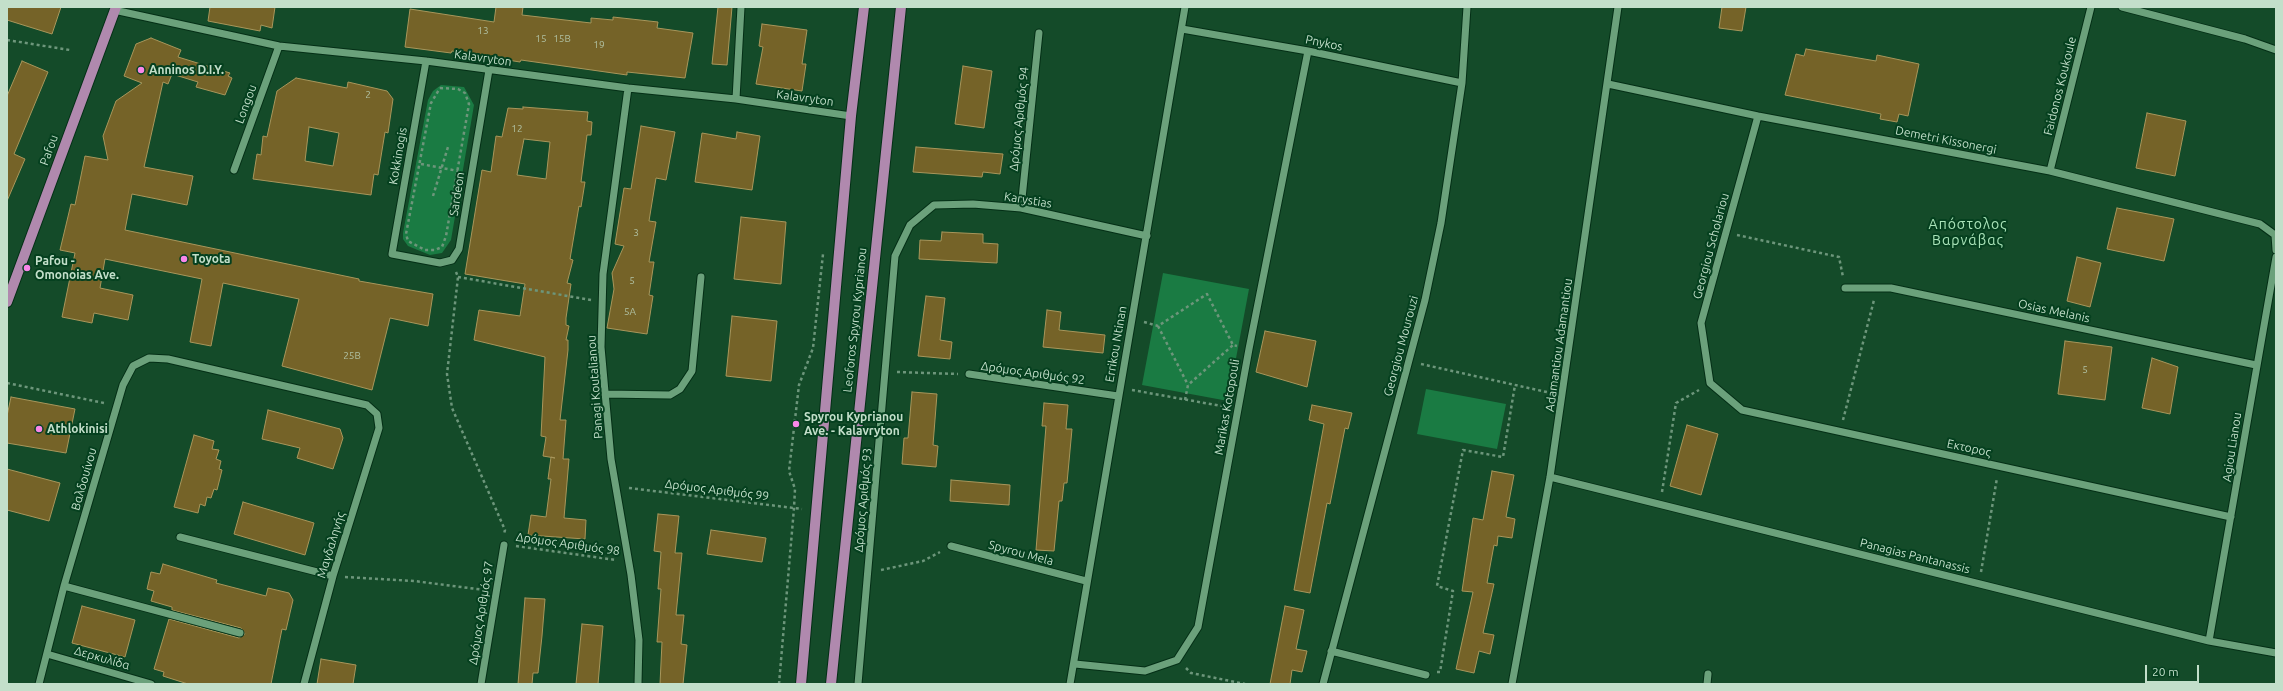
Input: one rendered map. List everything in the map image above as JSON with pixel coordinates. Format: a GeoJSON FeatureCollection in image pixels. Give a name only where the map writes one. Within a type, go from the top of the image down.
{"type":"FeatureCollection","features":[{"type":"Feature","properties":{"kind":"main road","name":"Leoforos Spyrou Kyprianou"},"geometry":{"type":"LineString","coordinates":[[801,684],[851,116],[864,7]]}},
{"type":"Feature","properties":{"kind":"main road","name":"Leoforos Spyrou Kyprianou"},"geometry":{"type":"LineString","coordinates":[[831,684],[901,7]]}},
{"type":"Feature","properties":{"kind":"main road","name":"Pafou"},"geometry":{"type":"LineString","coordinates":[[7,302],[115,9]]}},
{"type":"Feature","properties":{"kind":"street"},"geometry":{"type":"LineString","coordinates":[[736,99],[741,7]]}},
{"type":"Feature","properties":{"kind":"street","name":"Errikou Ntinan"},"geometry":{"type":"LineString","coordinates":[[1070,684],[1075,664],[1086,581],[1147,236],[1185,7]]}},
{"type":"Feature","properties":{"kind":"street","name":"Georgiou Mourouzi"},"geometry":{"type":"LineString","coordinates":[[1323,684],[1425,300],[1441,223],[1462,84],[1467,7]]}},
{"type":"Feature","properties":{"kind":"street","name":"Adamantiou Adamantiou"},"geometry":{"type":"LineString","coordinates":[[1512,684],[1550,477],[1618,7]]}},
{"type":"Feature","properties":{"kind":"street","name":"Faidonos Koukoule"},"geometry":{"type":"LineString","coordinates":[[2050,171],[2091,7]]}},
{"type":"Feature","properties":{"kind":"street"},"geometry":{"type":"LineString","coordinates":[[2122,7],[2245,39],[2276,50]]}},
{"type":"Feature","properties":{"kind":"street","name":"Kalavryton"},"geometry":{"type":"LineString","coordinates":[[115,9],[279,46],[426,61],[628,88],[736,99],[851,116]]}},
{"type":"Feature","properties":{"kind":"street","name":"Pnykos"},"geometry":{"type":"LineString","coordinates":[[1182,29],[1308,51],[1462,84]]}},
{"type":"Feature","properties":{"kind":"street","name":"Δρόμος Αριθμός 94"},"geometry":{"type":"LineString","coordinates":[[1021,208],[1039,33]]}},
{"type":"Feature","properties":{"kind":"street","name":"Longou"},"geometry":{"type":"LineString","coordinates":[[234,170],[279,46]]}},
{"type":"Feature","properties":{"kind":"street","name":"Marikas Kotopouli"},"geometry":{"type":"LineString","coordinates":[[1177,660],[1198,627],[1237,409],[1308,51]]}},
{"type":"Feature","properties":{"kind":"street","name":"Kokkinogis"},"geometry":{"type":"LineString","coordinates":[[426,61],[392,254],[440,263],[452,260]]}},
{"type":"Feature","properties":{"kind":"street","name":"Sardeon"},"geometry":{"type":"LineString","coordinates":[[452,260],[459,249],[489,70]]}},
{"type":"Feature","properties":{"kind":"street","name":"Demetri Kissonergi"},"geometry":{"type":"LineString","coordinates":[[1608,84],[1758,116],[2050,171],[2260,224],[2275,235],[2276,250]]}},
{"type":"Feature","properties":{"kind":"street","name":"Panagi Koutalianou"},"geometry":{"type":"LineString","coordinates":[[628,88],[603,274],[601,347],[616,487],[629,562],[638,640],[638,684]]}},
{"type":"Feature","properties":{"kind":"street","name":"Georgiou Scholariou"},"geometry":{"type":"LineString","coordinates":[[1710,383],[1701,323],[1758,116]]}},
{"type":"Feature","properties":{"kind":"street","name":"Karystias"},"geometry":{"type":"LineString","coordinates":[[910,225],[934,205],[973,204],[1021,208],[1147,236]]}},
{"type":"Feature","properties":{"kind":"street","name":"Δρόμος Αριθμός 93"},"geometry":{"type":"LineString","coordinates":[[858,684],[895,256],[910,225]]}},
{"type":"Feature","properties":{"kind":"street","name":"Agiou Lianou"},"geometry":{"type":"LineString","coordinates":[[2209,641],[2276,257]]}},
{"type":"Feature","properties":{"kind":"street"},"geometry":{"type":"LineString","coordinates":[[605,394],[670,395],[680,389],[692,371],[701,277]]}},
{"type":"Feature","properties":{"kind":"street","name":"Osias Melanis"},"geometry":{"type":"LineString","coordinates":[[1845,288],[1891,288],[2256,365]]}},
{"type":"Feature","properties":{"kind":"street","name":"Βαλδουίνου"},"geometry":{"type":"LineString","coordinates":[[39,684],[64,586],[123,385],[133,366],[149,358],[162,358],[368,405],[377,414]]}},
{"type":"Feature","properties":{"kind":"street","name":"Δρόμος Αριθμός 92"},"geometry":{"type":"LineString","coordinates":[[969,374],[1118,396]]}},
{"type":"Feature","properties":{"kind":"street","name":"Εκτορος"},"geometry":{"type":"LineString","coordinates":[[1710,383],[1742,410],[2231,517]]}},
{"type":"Feature","properties":{"kind":"street","name":"Μαγδαληνής"},"geometry":{"type":"LineString","coordinates":[[304,684],[333,576],[379,428],[377,414]]}},
{"type":"Feature","properties":{"kind":"street","name":"Panagias Pantanassis"},"geometry":{"type":"LineString","coordinates":[[1550,477],[2209,641],[2276,653]]}},
{"type":"Feature","properties":{"kind":"street"},"geometry":{"type":"LineString","coordinates":[[180,536],[333,576]]}},
{"type":"Feature","properties":{"kind":"street","name":"Δρόμος Αριθμός 97"},"geometry":{"type":"LineString","coordinates":[[481,684],[504,545]]}},
{"type":"Feature","properties":{"kind":"street","name":"Spyrou Mela"},"geometry":{"type":"LineString","coordinates":[[951,546],[1086,581]]}},
{"type":"Feature","properties":{"kind":"street"},"geometry":{"type":"LineString","coordinates":[[64,586],[240,633]]}},
{"type":"Feature","properties":{"kind":"street"},"geometry":{"type":"LineString","coordinates":[[1331,651],[1426,675]]}},
{"type":"Feature","properties":{"kind":"street","name":"Δερκυλίδα"},"geometry":{"type":"LineString","coordinates":[[47,654],[151,684]]}},
{"type":"Feature","properties":{"kind":"street"},"geometry":{"type":"LineString","coordinates":[[1075,664],[1145,671],[1177,660]]}},
{"type":"Feature","properties":{"kind":"street"},"geometry":{"type":"LineString","coordinates":[[1707,684],[1708,674]]}},
{"type":"Feature","properties":{"kind":"path"},"geometry":{"type":"LineString","coordinates":[[7,40],[70,50]]}},
{"type":"Feature","properties":{"kind":"path"},"geometry":{"type":"LineString","coordinates":[[440,88],[458,89],[465,94],[469,104],[458,171],[446,236],[442,247],[435,250],[425,250],[408,241],[406,234],[431,103],[435,94],[440,88]]}},
{"type":"Feature","properties":{"kind":"path"},"geometry":{"type":"LineString","coordinates":[[433,196],[448,147]]}},
{"type":"Feature","properties":{"kind":"path"},"geometry":{"type":"LineString","coordinates":[[408,161],[458,171]]}},
{"type":"Feature","properties":{"kind":"path"},"geometry":{"type":"LineString","coordinates":[[1726,232],[1839,257],[1845,288]]}},
{"type":"Feature","properties":{"kind":"path"},"geometry":{"type":"LineString","coordinates":[[779,684],[795,489],[789,471],[799,385],[813,348],[824,249]]}},
{"type":"Feature","properties":{"kind":"path"},"geometry":{"type":"LineString","coordinates":[[452,260],[458,277],[450,333],[447,374],[452,408],[505,530],[504,545]]}},
{"type":"Feature","properties":{"kind":"path"},"geometry":{"type":"LineString","coordinates":[[458,277],[602,302]]}},
{"type":"Feature","properties":{"kind":"path"},"geometry":{"type":"LineString","coordinates":[[1840,431],[1877,288]]}},
{"type":"Feature","properties":{"kind":"path"},"geometry":{"type":"LineString","coordinates":[[1185,400],[1188,385],[1233,345],[1207,294],[1158,326],[1188,385]]}},
{"type":"Feature","properties":{"kind":"path"},"geometry":{"type":"LineString","coordinates":[[1409,361],[1562,395]]}},
{"type":"Feature","properties":{"kind":"path"},"geometry":{"type":"LineString","coordinates":[[885,372],[969,374]]}},
{"type":"Feature","properties":{"kind":"path"},"geometry":{"type":"LineString","coordinates":[[7,383],[117,406]]}},
{"type":"Feature","properties":{"kind":"path"},"geometry":{"type":"LineString","coordinates":[[1660,504],[1676,403],[1710,383]]}},
{"type":"Feature","properties":{"kind":"path"},"geometry":{"type":"LineString","coordinates":[[1426,675],[1440,672],[1453,591],[1437,586],[1463,450],[1503,457],[1515,385]]}},
{"type":"Feature","properties":{"kind":"path"},"geometry":{"type":"LineString","coordinates":[[1120,388],[1237,409]]}},
{"type":"Feature","properties":{"kind":"path"},"geometry":{"type":"LineString","coordinates":[[1979,584],[1999,466]]}},
{"type":"Feature","properties":{"kind":"path","name":"Δρόμος Αριθμός 99"},"geometry":{"type":"LineString","coordinates":[[616,487],[816,511]]}},
{"type":"Feature","properties":{"kind":"path","name":"Δρόμος Αριθμός 98"},"geometry":{"type":"LineString","coordinates":[[504,545],[629,562]]}},
{"type":"Feature","properties":{"kind":"path"},"geometry":{"type":"LineString","coordinates":[[867,573],[923,561],[951,546]]}},
{"type":"Feature","properties":{"kind":"path"},"geometry":{"type":"LineString","coordinates":[[333,576],[414,581],[496,592]]}},
{"type":"Feature","properties":{"kind":"path"},"geometry":{"type":"LineString","coordinates":[[1177,660],[1191,673],[1245,684]]}},
{"type":"Feature","properties":{"kind":"green space"},"geometry":{"type":"Polygon","coordinates":[[[441,85],[464,87],[474,105],[451,240],[442,253],[430,255],[408,246],[403,239],[403,233],[428,100],[433,91],[441,85]]]}},
{"type":"Feature","properties":{"kind":"green space"},"geometry":{"type":"Polygon","coordinates":[[[1163,273],[1249,289],[1228,401],[1142,385],[1163,273]]]}},
{"type":"Feature","properties":{"kind":"green space"},"geometry":{"type":"Polygon","coordinates":[[[1426,389],[1506,404],[1497,449],[1417,434],[1426,389]]]}},
{"type":"Feature","properties":{"kind":"building"},"geometry":{"type":"Polygon","coordinates":[[[7,7],[61,7],[52,34],[7,20],[7,7]]]}},
{"type":"Feature","properties":{"kind":"building"},"geometry":{"type":"Polygon","coordinates":[[[210,7],[275,7],[272,28],[261,25],[260,31],[208,21],[210,7]]]}},
{"type":"Feature","properties":{"kind":"building"},"geometry":{"type":"Polygon","coordinates":[[[496,7],[523,7],[522,15],[591,23],[591,18],[613,20],[613,17],[658,22],[657,28],[693,33],[685,78],[627,72],[627,75],[521,60],[520,62],[452,51],[451,53],[405,47],[410,9],[494,22],[496,7]]]}},
{"type":"Feature","properties":{"kind":"building"},"geometry":{"type":"Polygon","coordinates":[[[718,7],[732,7],[727,65],[712,64],[718,7]]]}},
{"type":"Feature","properties":{"kind":"building"},"geometry":{"type":"Polygon","coordinates":[[[1722,7],[1746,7],[1742,31],[1719,28],[1722,7]]]}},
{"type":"Feature","properties":{"kind":"building"},"geometry":{"type":"Polygon","coordinates":[[[762,24],[807,30],[802,64],[806,64],[802,91],[756,84],[763,47],[759,46],[762,24]]]}},
{"type":"Feature","properties":{"kind":"building"},"geometry":{"type":"Polygon","coordinates":[[[151,38],[181,50],[178,57],[230,73],[228,76],[232,78],[225,95],[196,87],[198,82],[172,74],[168,84],[163,82],[144,167],[193,176],[187,205],[132,194],[125,230],[359,279],[359,281],[433,294],[428,326],[390,318],[372,390],[282,366],[299,299],[223,283],[211,346],[190,342],[202,279],[105,259],[100,288],[133,295],[128,320],[94,313],[92,323],[62,317],[75,253],[60,250],[71,204],[75,205],[85,156],[108,160],[103,136],[116,101],[142,83],[124,76],[136,44],[151,38]]]}},
{"type":"Feature","properties":{"kind":"building"},"geometry":{"type":"Polygon","coordinates":[[[1806,49],[1876,61],[1877,55],[1919,64],[1908,116],[1899,114],[1897,122],[1880,119],[1881,114],[1785,95],[1796,54],[1804,56],[1806,49]]]}},
{"type":"Feature","properties":{"kind":"building"},"geometry":{"type":"Polygon","coordinates":[[[22,61],[48,72],[14,154],[25,159],[7,201],[7,96],[22,61]]]}},
{"type":"Feature","properties":{"kind":"building"},"geometry":{"type":"Polygon","coordinates":[[[963,66],[992,71],[984,128],[955,124],[963,66]]]}},
{"type":"Feature","properties":{"kind":"building"},"geometry":{"type":"Polygon","coordinates":[[[296,78],[347,88],[348,82],[387,91],[393,99],[388,133],[385,132],[378,175],[374,174],[371,195],[253,179],[257,154],[261,155],[263,136],[267,137],[277,91],[296,78]],[[309,127],[305,161],[333,166],[339,133],[309,127]]]}},
{"type":"Feature","properties":{"kind":"building"},"geometry":{"type":"Polygon","coordinates":[[[523,107],[588,112],[587,121],[592,122],[591,135],[587,135],[581,182],[585,182],[581,207],[579,206],[570,259],[573,260],[567,283],[571,284],[566,318],[566,325],[569,326],[566,340],[568,340],[568,350],[560,420],[566,420],[563,459],[569,459],[564,518],[586,520],[585,539],[528,535],[531,515],[546,517],[551,479],[548,479],[551,457],[543,456],[546,437],[541,436],[545,357],[474,340],[479,310],[520,316],[525,284],[465,274],[482,170],[491,172],[496,136],[502,137],[508,108],[523,109],[523,107]],[[524,139],[517,175],[546,179],[550,142],[524,139]]]}},
{"type":"Feature","properties":{"kind":"building"},"geometry":{"type":"Polygon","coordinates":[[[2147,113],[2186,121],[2175,176],[2136,168],[2147,113]]]}},
{"type":"Feature","properties":{"kind":"building"},"geometry":{"type":"Polygon","coordinates":[[[641,126],[675,132],[666,180],[656,178],[649,221],[656,222],[649,262],[654,262],[649,295],[653,296],[647,334],[607,328],[614,289],[612,273],[624,246],[615,244],[624,188],[631,189],[641,126]]]}},
{"type":"Feature","properties":{"kind":"building"},"geometry":{"type":"Polygon","coordinates":[[[737,132],[760,136],[752,190],[695,182],[702,133],[736,139],[737,132]]]}},
{"type":"Feature","properties":{"kind":"building"},"geometry":{"type":"Polygon","coordinates":[[[916,147],[1003,154],[1000,174],[983,172],[982,177],[913,172],[916,147]]]}},
{"type":"Feature","properties":{"kind":"building"},"geometry":{"type":"Polygon","coordinates":[[[2117,208],[2174,219],[2164,261],[2107,249],[2117,208]]]}},
{"type":"Feature","properties":{"kind":"building"},"geometry":{"type":"Polygon","coordinates":[[[741,217],[786,222],[781,284],[734,279],[741,217]]]}},
{"type":"Feature","properties":{"kind":"building"},"geometry":{"type":"Polygon","coordinates":[[[942,232],[983,234],[983,243],[998,244],[997,263],[919,259],[920,240],[941,241],[942,232]]]}},
{"type":"Feature","properties":{"kind":"building"},"geometry":{"type":"Polygon","coordinates":[[[2077,257],[2101,263],[2090,307],[2067,301],[2077,257]]]}},
{"type":"Feature","properties":{"kind":"building"},"geometry":{"type":"Polygon","coordinates":[[[926,296],[945,298],[940,340],[952,342],[950,359],[918,356],[926,296]]]}},
{"type":"Feature","properties":{"kind":"building"},"geometry":{"type":"Polygon","coordinates":[[[1047,310],[1061,312],[1059,330],[1105,335],[1103,353],[1043,347],[1047,310]]]}},
{"type":"Feature","properties":{"kind":"building"},"geometry":{"type":"Polygon","coordinates":[[[732,316],[777,321],[771,381],[726,376],[732,316]]]}},
{"type":"Feature","properties":{"kind":"building"},"geometry":{"type":"Polygon","coordinates":[[[1265,331],[1316,341],[1307,387],[1256,372],[1265,331]]]}},
{"type":"Feature","properties":{"kind":"building"},"geometry":{"type":"Polygon","coordinates":[[[2065,341],[2112,347],[2105,400],[2058,394],[2065,341]]]}},
{"type":"Feature","properties":{"kind":"building"},"geometry":{"type":"Polygon","coordinates":[[[2152,358],[2178,367],[2170,414],[2142,408],[2152,358]]]}},
{"type":"Feature","properties":{"kind":"building"},"geometry":{"type":"Polygon","coordinates":[[[912,392],[937,394],[933,445],[938,446],[936,467],[902,464],[904,438],[908,438],[912,392]]]}},
{"type":"Feature","properties":{"kind":"building","name":"Athlokinisi"},"geometry":{"type":"Polygon","coordinates":[[[11,397],[75,409],[66,453],[7,443],[7,416],[11,397]]]}},
{"type":"Feature","properties":{"kind":"building"},"geometry":{"type":"Polygon","coordinates":[[[1044,403],[1068,405],[1066,429],[1072,429],[1067,483],[1064,483],[1062,501],[1059,501],[1054,551],[1036,550],[1046,426],[1042,426],[1044,403]]]}},
{"type":"Feature","properties":{"kind":"building"},"geometry":{"type":"Polygon","coordinates":[[[1312,405],[1352,413],[1348,429],[1345,428],[1330,504],[1327,503],[1310,593],[1294,590],[1324,424],[1309,420],[1312,405]]]}},
{"type":"Feature","properties":{"kind":"building"},"geometry":{"type":"Polygon","coordinates":[[[268,410],[340,429],[343,438],[333,469],[297,458],[300,448],[262,439],[268,410]]]}},
{"type":"Feature","properties":{"kind":"building"},"geometry":{"type":"Polygon","coordinates":[[[1687,425],[1718,434],[1701,495],[1670,486],[1687,425]]]}},
{"type":"Feature","properties":{"kind":"building"},"geometry":{"type":"Polygon","coordinates":[[[194,435],[214,441],[212,449],[219,450],[216,459],[221,461],[219,469],[222,470],[217,490],[214,489],[211,498],[207,497],[205,506],[200,504],[198,513],[174,507],[194,435]]]}},
{"type":"Feature","properties":{"kind":"building"},"geometry":{"type":"Polygon","coordinates":[[[7,469],[60,483],[49,521],[7,510],[7,469]]]}},
{"type":"Feature","properties":{"kind":"building"},"geometry":{"type":"Polygon","coordinates":[[[1492,471],[1514,475],[1506,517],[1515,519],[1512,538],[1498,536],[1497,546],[1494,545],[1487,583],[1494,584],[1483,633],[1494,635],[1490,654],[1479,651],[1474,673],[1456,669],[1473,592],[1462,591],[1473,518],[1483,520],[1492,471]]]}},
{"type":"Feature","properties":{"kind":"building"},"geometry":{"type":"Polygon","coordinates":[[[951,480],[1010,485],[1009,505],[950,501],[951,480]]]}},
{"type":"Feature","properties":{"kind":"building"},"geometry":{"type":"Polygon","coordinates":[[[243,502],[314,523],[305,555],[234,534],[243,502]]]}},
{"type":"Feature","properties":{"kind":"building"},"geometry":{"type":"Polygon","coordinates":[[[658,514],[679,516],[675,553],[682,553],[676,615],[684,615],[681,644],[687,645],[683,684],[660,684],[662,642],[657,642],[661,589],[658,589],[661,552],[654,551],[658,514]]]}},
{"type":"Feature","properties":{"kind":"building"},"geometry":{"type":"Polygon","coordinates":[[[711,530],[766,538],[762,562],[707,554],[711,530]]]}},
{"type":"Feature","properties":{"kind":"building"},"geometry":{"type":"Polygon","coordinates":[[[163,564],[217,580],[216,583],[266,596],[268,588],[289,593],[293,600],[286,630],[282,629],[271,684],[188,684],[163,676],[164,672],[154,669],[169,619],[239,638],[245,634],[241,628],[172,610],[172,607],[151,601],[154,591],[147,589],[151,572],[160,574],[163,564]]]}},
{"type":"Feature","properties":{"kind":"building"},"geometry":{"type":"Polygon","coordinates":[[[525,598],[545,599],[542,636],[538,673],[533,673],[532,684],[518,684],[525,598]]]}},
{"type":"Feature","properties":{"kind":"building"},"geometry":{"type":"Polygon","coordinates":[[[82,606],[135,620],[125,657],[72,643],[82,606]]]}},
{"type":"Feature","properties":{"kind":"building"},"geometry":{"type":"Polygon","coordinates":[[[1285,606],[1304,610],[1296,649],[1307,651],[1302,672],[1292,670],[1290,684],[1270,684],[1285,606]]]}},
{"type":"Feature","properties":{"kind":"building"},"geometry":{"type":"Polygon","coordinates":[[[582,624],[603,626],[598,684],[576,684],[582,624]]]}},
{"type":"Feature","properties":{"kind":"building"},"geometry":{"type":"Polygon","coordinates":[[[321,659],[356,665],[353,684],[317,684],[321,659]]]}},
{"type":"Feature","properties":{"kind":"place","name":"Anninos D.I.Y."},"geometry":{"type":"Point","coordinates":[141,70]}},
{"type":"Feature","properties":{"kind":"place","name":"Toyota"},"geometry":{"type":"Point","coordinates":[184,259]}},
{"type":"Feature","properties":{"kind":"place","name":"Pafou - Omonoias Ave."},"geometry":{"type":"Point","coordinates":[27,268]}},
{"type":"Feature","properties":{"kind":"place","name":"Spyrou Kyprianou Ave. - Kalavryton"},"geometry":{"type":"Point","coordinates":[796,424]}},
{"type":"Feature","properties":{"kind":"place","name":"Athlokinisi"},"geometry":{"type":"Point","coordinates":[39,429]}},
{"type":"Feature","properties":{"kind":"district","name":"Απόστολος Βαρνάβας"},"geometry":{"type":"Point","coordinates":[1968,232]}}]}
